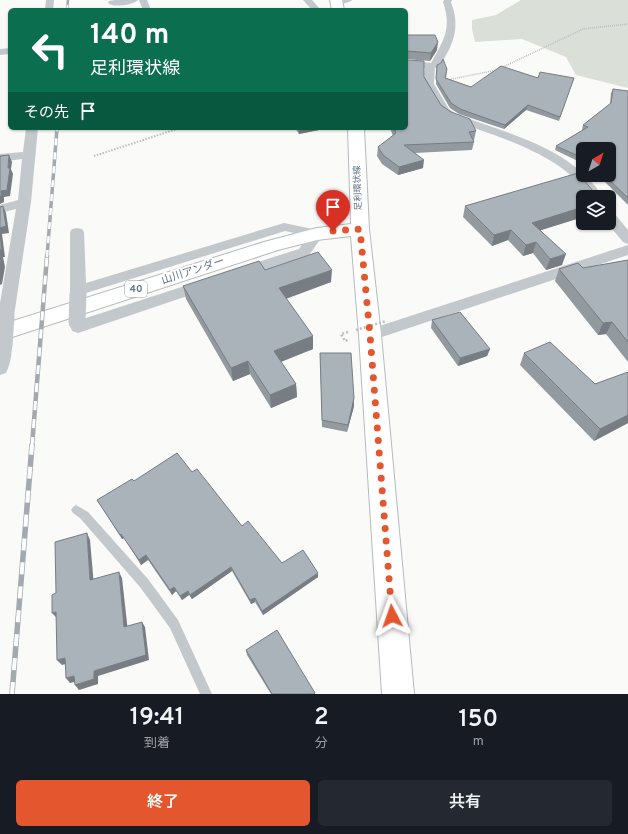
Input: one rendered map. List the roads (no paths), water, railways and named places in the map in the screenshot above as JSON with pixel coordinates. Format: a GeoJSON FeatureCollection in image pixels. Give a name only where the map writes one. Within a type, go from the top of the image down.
{"type":"FeatureCollection","features":[{"type":"Feature","properties":{"kind":"main road","name":"足利環状線"},"geometry":{"type":"LineString","coordinates":[[356,130],[360,229],[371,329],[398,694]]}},
{"type":"Feature","properties":{"kind":"main road","name":"40"},"geometry":{"type":"LineString","coordinates":[[317,234],[360,229]]}},
{"type":"Feature","properties":{"kind":"main road","name":"山川アンダー"},"geometry":{"type":"LineString","coordinates":[[3,332],[272,246],[317,234]]}},
{"type":"Feature","properties":{"kind":"street"},"geometry":{"type":"LineString","coordinates":[[113,1],[134,0]]}},
{"type":"Feature","properties":{"kind":"street"},"geometry":{"type":"LineString","coordinates":[[307,0],[315,8]]}},
{"type":"Feature","properties":{"kind":"street"},"geometry":{"type":"LineString","coordinates":[[337,4],[348,0]]}},
{"type":"Feature","properties":{"kind":"street"},"geometry":{"type":"LineString","coordinates":[[408,63],[430,66],[435,65],[453,30],[453,17],[447,2],[448,0]]}},
{"type":"Feature","properties":{"kind":"street"},"geometry":{"type":"LineString","coordinates":[[430,66],[429,84],[446,111],[454,117],[529,145],[582,178],[593,190]]}},
{"type":"Feature","properties":{"kind":"street"},"geometry":{"type":"LineString","coordinates":[[0,368],[3,332],[24,202],[32,130]]}},
{"type":"Feature","properties":{"kind":"street"},"geometry":{"type":"LineString","coordinates":[[0,158],[28,155]]}},
{"type":"Feature","properties":{"kind":"street"},"geometry":{"type":"LineString","coordinates":[[0,209],[24,202]]}},
{"type":"Feature","properties":{"kind":"street"},"geometry":{"type":"LineString","coordinates":[[616,224],[628,239]]}},
{"type":"Feature","properties":{"kind":"street"},"geometry":{"type":"LineString","coordinates":[[78,232],[77,322],[78,327],[304,252],[317,234],[284,227],[78,292]]}},
{"type":"Feature","properties":{"kind":"street"},"geometry":{"type":"LineString","coordinates":[[371,329],[628,250]]}},
{"type":"Feature","properties":{"kind":"lane"},"geometry":{"type":"LineString","coordinates":[[76,510],[84,515],[144,583],[174,624],[206,694]]}},
{"type":"Feature","properties":{"kind":"railway"},"geometry":{"type":"LineString","coordinates":[[67,8],[68,0]]}},
{"type":"Feature","properties":{"kind":"railway"},"geometry":{"type":"LineString","coordinates":[[47,257],[57,130]]}},
{"type":"Feature","properties":{"kind":"railway"},"geometry":{"type":"LineString","coordinates":[[32,446],[47,256]]}},
{"type":"Feature","properties":{"kind":"railway"},"geometry":{"type":"LineString","coordinates":[[12,694],[32,445]]}}]}
